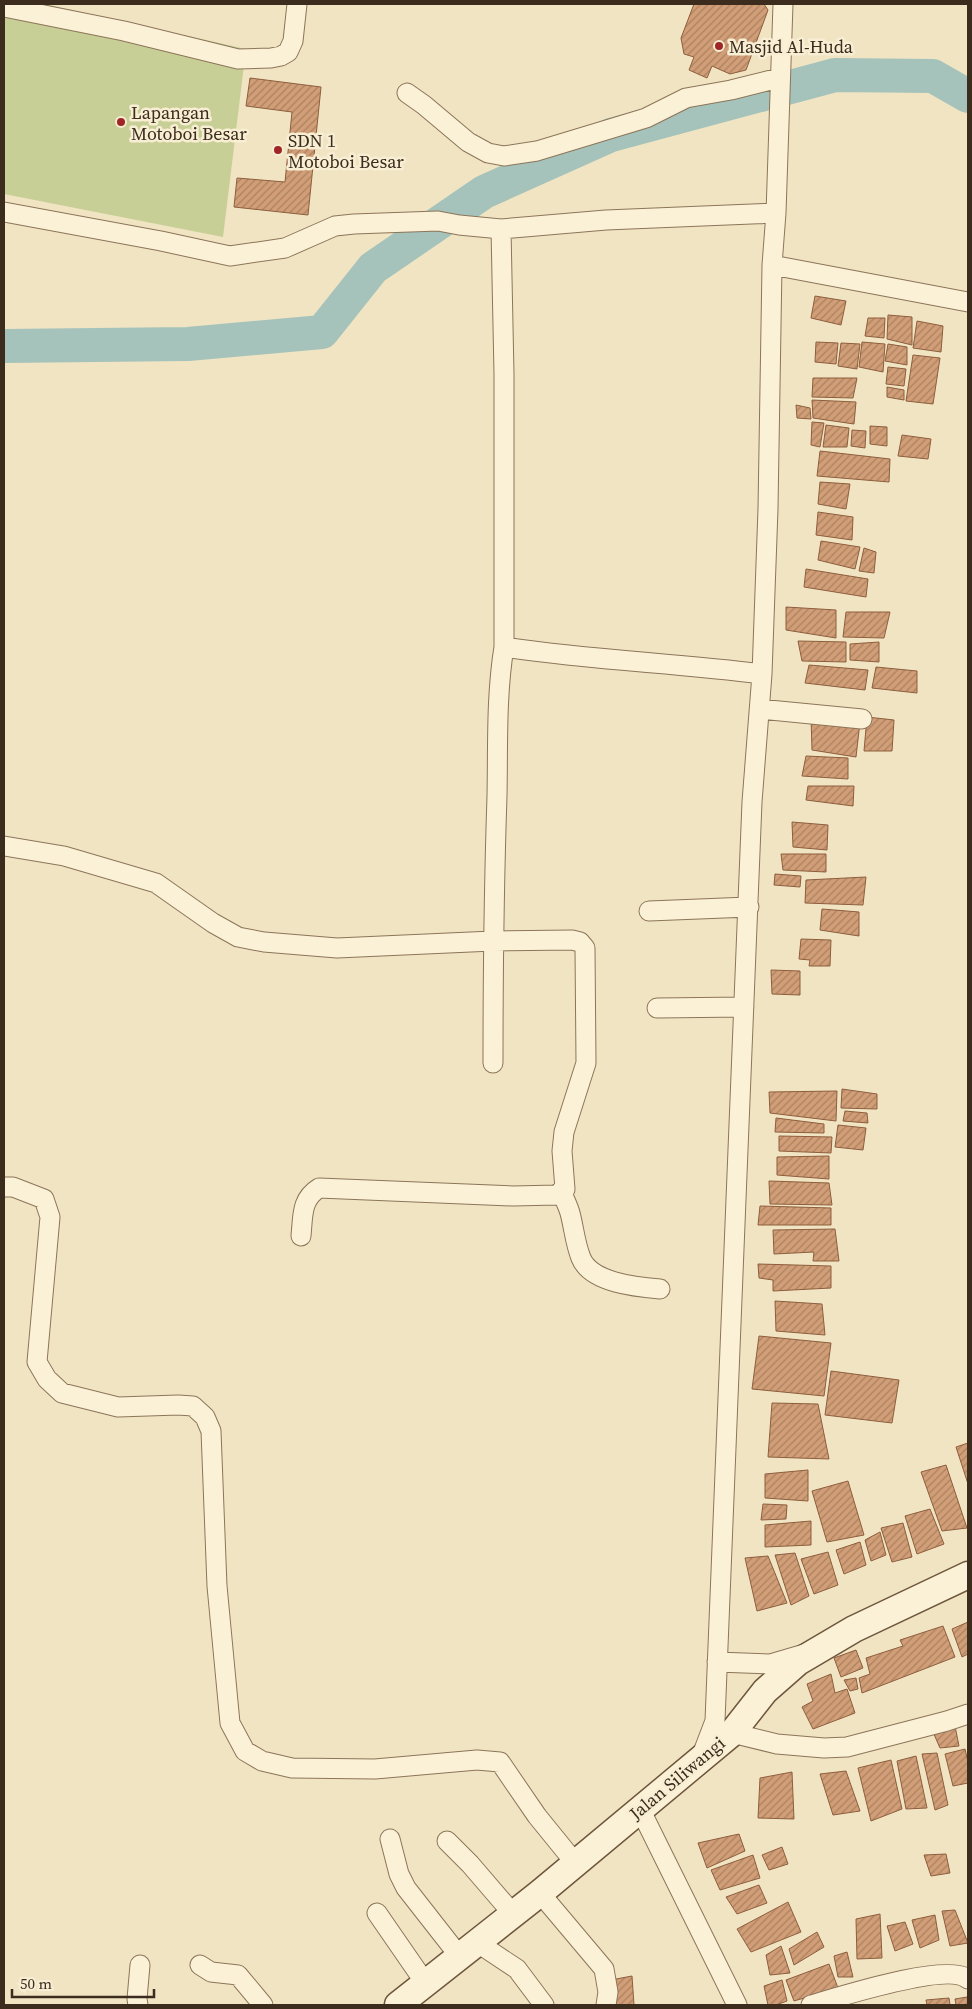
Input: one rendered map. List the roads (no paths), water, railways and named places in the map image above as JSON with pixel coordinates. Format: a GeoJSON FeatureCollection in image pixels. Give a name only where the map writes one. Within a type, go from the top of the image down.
{"type":"FeatureCollection","features":[{"type":"Feature","properties":{"kind":"main road","name":"Jalan Siliwangi"},"geometry":{"type":"LineString","coordinates":[[398,2005],[576,1864],[732,1732],[765,1691],[787,1671],[814,1652],[854,1630],[968,1575]]}},
{"type":"Feature","properties":{"kind":"street"},"geometry":{"type":"LineString","coordinates":[[4,7],[124,31],[238,59],[271,58],[288,52],[293,41],[297,4]]}},
{"type":"Feature","properties":{"kind":"street"},"geometry":{"type":"LineString","coordinates":[[700,1758],[705,1751],[715,1721],[744,1050],[752,802],[762,674],[768,509],[772,265],[776,213],[783,4]]}},
{"type":"Feature","properties":{"kind":"street"},"geometry":{"type":"LineString","coordinates":[[407,93],[468,142],[488,153],[504,156],[537,151],[646,118],[686,98],[731,90],[779,87]]}},
{"type":"Feature","properties":{"kind":"street"},"geometry":{"type":"LineString","coordinates":[[4,212],[161,240],[230,256],[285,248],[336,226],[354,224],[438,221],[501,229],[606,220],[776,213]]}},
{"type":"Feature","properties":{"kind":"street"},"geometry":{"type":"LineString","coordinates":[[493,1063],[493,941],[500,681],[504,648],[504,374],[501,229]]}},
{"type":"Feature","properties":{"kind":"street"},"geometry":{"type":"LineString","coordinates":[[772,265],[968,302]]}},
{"type":"Feature","properties":{"kind":"street"},"geometry":{"type":"LineString","coordinates":[[504,648],[595,659],[701,666],[762,674]]}},
{"type":"Feature","properties":{"kind":"street"},"geometry":{"type":"LineString","coordinates":[[760,709],[862,719]]}},
{"type":"Feature","properties":{"kind":"street"},"geometry":{"type":"LineString","coordinates":[[4,846],[64,856],[156,883],[213,923],[238,936],[264,942],[337,948],[493,941],[572,940],[580,942],[585,948],[586,1063],[564,1132],[562,1151],[565,1189],[557,1195],[513,1196],[319,1188],[310,1194],[305,1205],[301,1236]]}},
{"type":"Feature","properties":{"kind":"street"},"geometry":{"type":"LineString","coordinates":[[649,911],[749,907]]}},
{"type":"Feature","properties":{"kind":"street"},"geometry":{"type":"LineString","coordinates":[[658,1008],[744,1007]]}},
{"type":"Feature","properties":{"kind":"street"},"geometry":{"type":"LineString","coordinates":[[4,1187],[13,1187],[44,1199],[50,1218],[37,1362],[47,1379],[62,1393],[118,1407],[193,1406],[205,1417],[211,1431],[216,1586],[230,1723],[245,1751],[262,1761],[292,1768],[375,1769],[477,1760],[500,1762],[533,1810],[576,1864]]}},
{"type":"Feature","properties":{"kind":"street"},"geometry":{"type":"LineString","coordinates":[[561,1191],[570,1212],[582,1260],[587,1268],[598,1275],[631,1287],[660,1289]]}},
{"type":"Feature","properties":{"kind":"street"},"geometry":{"type":"LineString","coordinates":[[717,1662],[770,1664],[814,1652]]}},
{"type":"Feature","properties":{"kind":"street"},"geometry":{"type":"LineString","coordinates":[[732,1732],[785,1744],[824,1748],[847,1747],[968,1714]]}},
{"type":"Feature","properties":{"kind":"street"},"geometry":{"type":"LineString","coordinates":[[646,1804],[737,2005]]}},
{"type":"Feature","properties":{"kind":"street"},"geometry":{"type":"LineString","coordinates":[[390,1839],[399,1874],[406,1888],[469,1950],[517,1969],[544,2005]]}},
{"type":"Feature","properties":{"kind":"street"},"geometry":{"type":"LineString","coordinates":[[447,1841],[470,1864],[513,1914]]}},
{"type":"Feature","properties":{"kind":"street"},"geometry":{"type":"LineString","coordinates":[[540,1893],[604,1969],[608,1992],[606,2005]]}},
{"type":"Feature","properties":{"kind":"street"},"geometry":{"type":"LineString","coordinates":[[377,1913],[426,1984]]}},
{"type":"Feature","properties":{"kind":"street"},"geometry":{"type":"LineString","coordinates":[[138,2005],[140,1965]]}},
{"type":"Feature","properties":{"kind":"street"},"geometry":{"type":"LineString","coordinates":[[200,1965],[211,1972],[238,1975],[263,2005]]}},
{"type":"Feature","properties":{"kind":"street"},"geometry":{"type":"LineString","coordinates":[[811,2005],[869,1989],[938,1974],[961,1976],[968,1979]]}},
{"type":"Feature","properties":{"kind":"waterway"},"geometry":{"type":"LineString","coordinates":[[4,346],[188,344],[322,332],[373,268],[484,192],[611,135],[835,75],[933,76],[968,96]]}},
{"type":"Feature","properties":{"kind":"place","name":"Masjid Al-Huda"},"geometry":{"type":"Point","coordinates":[719,46]}},
{"type":"Feature","properties":{"kind":"place","name":"Lapangan Motoboi Besar"},"geometry":{"type":"Point","coordinates":[121,122]}},
{"type":"Feature","properties":{"kind":"place","name":"SDN 1 Motoboi Besar"},"geometry":{"type":"Point","coordinates":[278,150]}}]}
